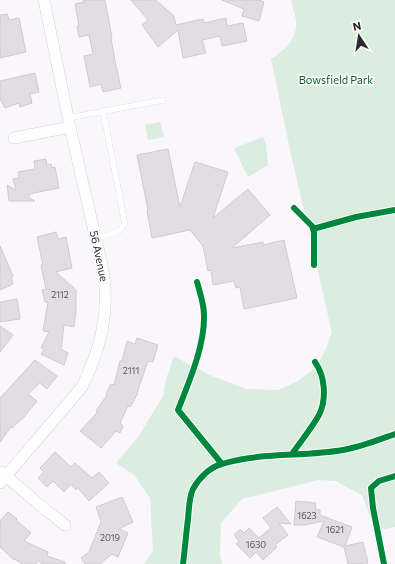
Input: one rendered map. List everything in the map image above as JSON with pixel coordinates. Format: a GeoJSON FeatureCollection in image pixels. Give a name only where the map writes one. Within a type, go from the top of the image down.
{"type":"FeatureCollection","features":[{"type":"Feature","properties":{"kind":"street","name":"56 Avenue"},"geometry":{"type":"LineString","coordinates":[[2,477],[82,387],[91,368],[98,347],[106,303],[106,288],[96,238],[69,122],[44,0]]}},
{"type":"Feature","properties":{"kind":"street"},"geometry":{"type":"LineString","coordinates":[[14,138],[69,122]]}},
{"type":"Feature","properties":{"kind":"street"},"geometry":{"type":"LineString","coordinates":[[2,477],[65,525]]}},
{"type":"Feature","properties":{"kind":"lane"},"geometry":{"type":"LineString","coordinates":[[69,122],[103,111],[164,100]]}},
{"type":"Feature","properties":{"kind":"lane"},"geometry":{"type":"LineString","coordinates":[[96,238],[119,231],[125,224],[103,111]]}},
{"type":"Feature","properties":{"kind":"green space","name":"Bowsfield Park"},"geometry":{"type":"Polygon","coordinates":[[[291,0],[395,0],[395,527],[375,531],[362,495],[335,481],[318,480],[242,499],[221,523],[220,556],[222,564],[144,564],[153,551],[150,498],[134,475],[116,463],[138,437],[163,396],[166,379],[174,356],[209,375],[247,389],[278,390],[298,381],[316,367],[326,349],[332,333],[290,150],[271,59],[288,45],[294,36],[296,22],[291,0]]]}},
{"type":"Feature","properties":{"kind":"green space"},"geometry":{"type":"Polygon","coordinates":[[[160,122],[164,137],[148,140],[145,125],[160,122]]]}},
{"type":"Feature","properties":{"kind":"green space"},"geometry":{"type":"Polygon","coordinates":[[[263,137],[266,144],[268,165],[248,177],[234,148],[263,137]]]}},
{"type":"Feature","properties":{"kind":"building"},"geometry":{"type":"Polygon","coordinates":[[[83,0],[105,0],[121,88],[103,92],[101,84],[90,87],[84,56],[93,54],[89,35],[79,37],[77,26],[79,26],[75,4],[84,2],[83,0]]]}},
{"type":"Feature","properties":{"kind":"building"},"geometry":{"type":"Polygon","coordinates":[[[131,0],[156,0],[174,16],[176,25],[203,19],[204,23],[226,18],[227,26],[243,23],[247,41],[222,46],[220,36],[202,40],[206,53],[183,58],[178,30],[158,47],[142,25],[148,20],[131,0]]]}},
{"type":"Feature","properties":{"kind":"building"},"geometry":{"type":"Polygon","coordinates":[[[222,0],[259,0],[264,2],[259,21],[242,16],[244,9],[222,0]]]}},
{"type":"Feature","properties":{"kind":"building"},"geometry":{"type":"Polygon","coordinates":[[[7,14],[9,20],[19,18],[26,52],[0,58],[0,15],[7,14]]]}},
{"type":"Feature","properties":{"kind":"building"},"geometry":{"type":"Polygon","coordinates":[[[35,73],[39,92],[30,94],[32,103],[20,107],[19,103],[5,108],[0,99],[0,81],[35,73]]]}},
{"type":"Feature","properties":{"kind":"building"},"geometry":{"type":"Polygon","coordinates":[[[168,149],[180,207],[195,162],[228,172],[213,218],[248,189],[270,215],[232,248],[263,242],[263,245],[284,240],[297,298],[244,309],[240,287],[236,288],[234,281],[213,285],[211,270],[208,271],[203,246],[190,230],[152,238],[137,155],[168,149]]]}},
{"type":"Feature","properties":{"kind":"building"},"geometry":{"type":"Polygon","coordinates":[[[46,159],[47,165],[51,164],[52,168],[55,167],[59,188],[29,194],[29,198],[35,201],[9,201],[7,185],[16,190],[13,179],[19,178],[18,172],[35,169],[34,161],[46,159]]]}},
{"type":"Feature","properties":{"kind":"building"},"geometry":{"type":"Polygon","coordinates":[[[56,232],[58,239],[66,237],[72,268],[56,272],[76,290],[74,327],[64,325],[61,349],[68,353],[64,365],[41,354],[44,350],[41,348],[49,332],[43,331],[48,302],[45,302],[42,290],[46,289],[37,237],[56,232]]]}},
{"type":"Feature","properties":{"kind":"building"},"geometry":{"type":"Polygon","coordinates":[[[0,246],[13,276],[11,277],[13,284],[0,290],[0,246]]]}},
{"type":"Feature","properties":{"kind":"building"},"geometry":{"type":"Polygon","coordinates":[[[17,299],[20,319],[0,322],[0,302],[17,299]]]}},
{"type":"Feature","properties":{"kind":"building"},"geometry":{"type":"Polygon","coordinates":[[[0,326],[13,335],[0,352],[0,326]]]}},
{"type":"Feature","properties":{"kind":"building"},"geometry":{"type":"Polygon","coordinates":[[[137,338],[158,345],[153,362],[148,361],[138,393],[130,407],[128,406],[120,423],[123,426],[120,433],[116,431],[101,448],[80,431],[98,412],[96,411],[107,395],[106,394],[111,384],[114,385],[127,341],[135,344],[137,338]]]}},
{"type":"Feature","properties":{"kind":"building"},"geometry":{"type":"Polygon","coordinates":[[[35,360],[57,376],[47,389],[40,383],[28,394],[37,401],[24,417],[12,428],[11,427],[0,442],[0,398],[35,360]]]}},
{"type":"Feature","properties":{"kind":"building"},"geometry":{"type":"Polygon","coordinates":[[[55,452],[71,467],[75,463],[92,478],[99,472],[109,483],[89,501],[78,488],[76,490],[71,484],[64,492],[53,481],[47,487],[38,478],[44,472],[40,468],[55,452]]]}},
{"type":"Feature","properties":{"kind":"building"},"geometry":{"type":"Polygon","coordinates":[[[122,497],[133,522],[119,529],[128,533],[118,557],[112,554],[100,564],[85,564],[81,558],[89,552],[101,522],[96,507],[122,497]]]}},
{"type":"Feature","properties":{"kind":"building"},"geometry":{"type":"Polygon","coordinates":[[[296,501],[316,503],[315,509],[320,510],[320,515],[352,527],[345,546],[363,542],[368,563],[348,564],[344,547],[317,537],[324,521],[305,525],[294,525],[296,501]]]}},
{"type":"Feature","properties":{"kind":"building"},"geometry":{"type":"Polygon","coordinates":[[[277,507],[291,524],[279,523],[288,535],[275,545],[277,547],[263,560],[256,552],[250,558],[236,544],[239,541],[234,535],[240,529],[244,533],[249,528],[259,538],[271,528],[263,518],[277,507]]]}},
{"type":"Feature","properties":{"kind":"building"},"geometry":{"type":"Polygon","coordinates":[[[8,512],[31,533],[24,541],[48,552],[47,556],[65,562],[65,564],[43,564],[37,561],[36,564],[22,564],[15,559],[14,560],[0,547],[0,521],[8,512]]]}},
{"type":"Feature","properties":{"kind":"cycle path"},"geometry":{"type":"LineString","coordinates":[[294,208],[312,226],[314,232],[314,265]]}},
{"type":"Feature","properties":{"kind":"cycle path"},"geometry":{"type":"LineString","coordinates":[[313,229],[356,217],[395,210]]}},
{"type":"Feature","properties":{"kind":"cycle path"},"geometry":{"type":"LineString","coordinates":[[197,282],[202,298],[204,327],[196,363],[178,410],[222,464]]}},
{"type":"Feature","properties":{"kind":"cycle path"},"geometry":{"type":"LineString","coordinates":[[292,454],[313,425],[322,409],[324,395],[323,381],[315,362]]}},
{"type":"Feature","properties":{"kind":"cycle path"},"geometry":{"type":"LineString","coordinates":[[183,564],[189,503],[192,492],[195,485],[209,470],[218,465],[237,460],[350,449],[395,434]]}},
{"type":"Feature","properties":{"kind":"cycle path"},"geometry":{"type":"LineString","coordinates":[[384,564],[373,508],[371,488],[379,481],[395,476]]}}]}
